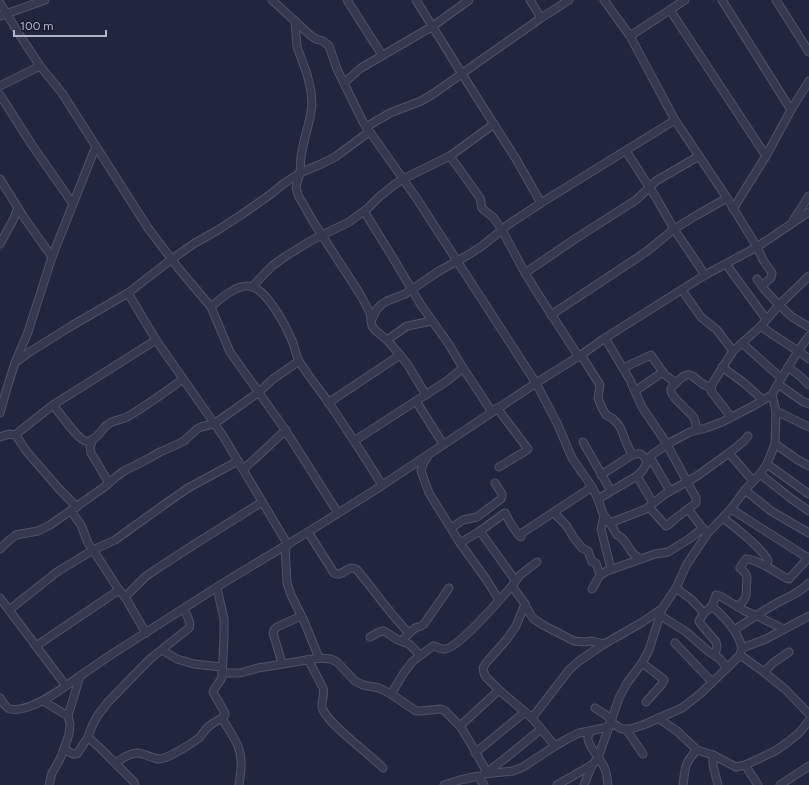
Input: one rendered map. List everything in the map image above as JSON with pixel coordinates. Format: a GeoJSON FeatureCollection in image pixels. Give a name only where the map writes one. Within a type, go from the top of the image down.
{"type":"FeatureCollection","features":[{"type":"Feature","properties":{"kind":"street"},"geometry":{"type":"LineString","coordinates":[[3,14],[45,0]]}},
{"type":"Feature","properties":{"kind":"street"},"geometry":{"type":"LineString","coordinates":[[272,0],[310,35],[328,44],[337,69],[368,130],[403,180],[536,383],[557,422],[572,458],[598,498],[604,516],[633,555],[641,559]]}},
{"type":"Feature","properties":{"kind":"street"},"geometry":{"type":"LineString","coordinates":[[347,0],[382,55]]}},
{"type":"Feature","properties":{"kind":"street"},"geometry":{"type":"LineString","coordinates":[[416,0],[542,203]]}},
{"type":"Feature","properties":{"kind":"street"},"geometry":{"type":"LineString","coordinates":[[344,84],[361,68],[433,26],[469,0]]}},
{"type":"Feature","properties":{"kind":"street"},"geometry":{"type":"LineString","coordinates":[[530,0],[542,18]]}},
{"type":"Feature","properties":{"kind":"street"},"geometry":{"type":"LineString","coordinates":[[15,363],[28,353],[92,313],[128,293],[172,259],[241,215],[300,173],[335,157],[368,130],[396,110],[421,101],[569,0]]}},
{"type":"Feature","properties":{"kind":"street"},"geometry":{"type":"LineString","coordinates":[[604,0],[630,36],[675,120],[734,209],[772,273],[771,278],[762,286]]}},
{"type":"Feature","properties":{"kind":"street"},"geometry":{"type":"LineString","coordinates":[[630,36],[685,0]]}},
{"type":"Feature","properties":{"kind":"street"},"geometry":{"type":"LineString","coordinates":[[722,0],[791,110]]}},
{"type":"Feature","properties":{"kind":"street"},"geometry":{"type":"LineString","coordinates":[[776,0],[809,52]]}},
{"type":"Feature","properties":{"kind":"street"},"geometry":{"type":"LineString","coordinates":[[0,3],[3,14],[62,94],[148,228],[211,307],[230,352],[286,430],[338,513]]}},
{"type":"Feature","properties":{"kind":"street"},"geometry":{"type":"LineString","coordinates":[[670,10],[766,156]]}},
{"type":"Feature","properties":{"kind":"street"},"geometry":{"type":"LineString","coordinates":[[295,21],[297,47],[307,74],[312,105],[296,188],[298,195],[360,294],[370,313],[370,321],[375,330],[387,340],[408,365],[426,395]]}},
{"type":"Feature","properties":{"kind":"street"},"geometry":{"type":"LineString","coordinates":[[0,86],[40,66]]}},
{"type":"Feature","properties":{"kind":"street"},"geometry":{"type":"LineString","coordinates":[[734,209],[809,81]]}},
{"type":"Feature","properties":{"kind":"street"},"geometry":{"type":"LineString","coordinates":[[0,95],[32,145],[73,204]]}},
{"type":"Feature","properties":{"kind":"street"},"geometry":{"type":"LineString","coordinates":[[370,321],[382,304],[405,294],[439,271],[457,262],[542,203],[675,120]]}},
{"type":"Feature","properties":{"kind":"street"},"geometry":{"type":"LineString","coordinates":[[252,287],[277,262],[323,235],[349,222],[371,206],[379,196],[403,180],[450,156],[494,124]]}},
{"type":"Feature","properties":{"kind":"street"},"geometry":{"type":"LineString","coordinates":[[0,413],[15,363],[28,332],[52,257],[96,146]]}},
{"type":"Feature","properties":{"kind":"street"},"geometry":{"type":"LineString","coordinates":[[626,151],[674,229],[705,275]]}},
{"type":"Feature","properties":{"kind":"street"},"geometry":{"type":"LineString","coordinates":[[450,156],[480,198],[482,208],[492,215],[502,230],[525,273],[551,315],[600,385],[598,398],[602,408],[606,415],[614,419],[621,429],[632,455]]}},
{"type":"Feature","properties":{"kind":"street"},"geometry":{"type":"LineString","coordinates":[[525,273],[636,200],[656,181],[699,156]]}},
{"type":"Feature","properties":{"kind":"street"},"geometry":{"type":"LineString","coordinates":[[0,179],[52,257]]}},
{"type":"Feature","properties":{"kind":"street"},"geometry":{"type":"LineString","coordinates":[[792,224],[809,196]]}},
{"type":"Feature","properties":{"kind":"street"},"geometry":{"type":"LineString","coordinates":[[551,315],[646,252],[674,229],[727,198]]}},
{"type":"Feature","properties":{"kind":"street"},"geometry":{"type":"LineString","coordinates":[[0,244],[18,208]]}},
{"type":"Feature","properties":{"kind":"street"},"geometry":{"type":"LineString","coordinates":[[364,211],[411,290],[448,342],[463,368],[495,410],[528,448],[528,450],[499,467]]}},
{"type":"Feature","properties":{"kind":"street"},"geometry":{"type":"LineString","coordinates":[[1,700],[8,708],[12,709],[24,708],[43,701],[146,633],[382,485],[536,383],[580,356],[605,338],[705,275],[757,247],[809,212]]}},
{"type":"Feature","properties":{"kind":"street"},"geometry":{"type":"LineString","coordinates":[[726,264],[766,319]]}},
{"type":"Feature","properties":{"kind":"street"},"geometry":{"type":"LineString","coordinates":[[730,417],[712,393],[711,388],[714,381],[733,351],[761,326],[779,305],[809,276]]}},
{"type":"Feature","properties":{"kind":"street"},"geometry":{"type":"LineString","coordinates":[[757,279],[779,305],[792,317],[809,327]]}},
{"type":"Feature","properties":{"kind":"street"},"geometry":{"type":"LineString","coordinates":[[211,307],[218,300],[229,293],[245,286],[258,290],[268,299],[283,321],[299,361],[363,453],[382,485]]}},
{"type":"Feature","properties":{"kind":"street"},"geometry":{"type":"LineString","coordinates":[[682,290],[701,317],[717,330],[733,351]]}},
{"type":"Feature","properties":{"kind":"street"},"geometry":{"type":"LineString","coordinates":[[128,293],[156,340],[243,469],[286,546],[286,583],[310,633],[319,658]]}},
{"type":"Feature","properties":{"kind":"street"},"geometry":{"type":"LineString","coordinates":[[387,340],[406,326],[432,321]]}},
{"type":"Feature","properties":{"kind":"street"},"geometry":{"type":"LineString","coordinates":[[761,326],[809,359]]}},
{"type":"Feature","properties":{"kind":"street"},"geometry":{"type":"LineString","coordinates":[[598,498],[637,476],[643,470],[653,454],[667,444],[683,435],[713,426],[772,395],[798,350],[809,336]]}},
{"type":"Feature","properties":{"kind":"street"},"geometry":{"type":"LineString","coordinates":[[605,338],[624,368],[642,407],[667,444],[696,500],[694,505],[666,526],[651,505],[637,476]]}},
{"type":"Feature","properties":{"kind":"street"},"geometry":{"type":"LineString","coordinates":[[14,435],[53,405],[156,340]]}},
{"type":"Feature","properties":{"kind":"street"},"geometry":{"type":"LineString","coordinates":[[742,343],[779,381],[802,401],[809,404]]}},
{"type":"Feature","properties":{"kind":"street"},"geometry":{"type":"LineString","coordinates":[[624,368],[651,354],[666,376],[676,383]]}},
{"type":"Feature","properties":{"kind":"street"},"geometry":{"type":"LineString","coordinates":[[328,403],[400,355]]}},
{"type":"Feature","properties":{"kind":"street"},"geometry":{"type":"LineString","coordinates":[[0,549],[16,536],[44,529],[74,509],[129,468],[184,441],[197,429],[214,424],[299,361]]}},
{"type":"Feature","properties":{"kind":"street"},"geometry":{"type":"LineString","coordinates":[[722,367],[744,383],[763,400]]}},
{"type":"Feature","properties":{"kind":"street"},"geometry":{"type":"LineString","coordinates":[[788,367],[809,385]]}},
{"type":"Feature","properties":{"kind":"street"},"geometry":{"type":"LineString","coordinates":[[354,442],[447,381],[463,368]]}},
{"type":"Feature","properties":{"kind":"street"},"geometry":{"type":"LineString","coordinates":[[635,391],[663,372]]}},
{"type":"Feature","properties":{"kind":"street"},"geometry":{"type":"LineString","coordinates":[[697,430],[694,418],[679,403],[671,389],[684,375],[689,374],[711,388]]}},
{"type":"Feature","properties":{"kind":"street"},"geometry":{"type":"LineString","coordinates":[[108,483],[91,453],[90,447],[93,439],[107,425],[125,418],[183,379]]}},
{"type":"Feature","properties":{"kind":"street"},"geometry":{"type":"LineString","coordinates":[[592,589],[600,575],[611,569],[668,552],[688,539],[705,531],[723,518],[760,474],[767,464],[775,444],[776,411],[772,395]]}},
{"type":"Feature","properties":{"kind":"street"},"geometry":{"type":"LineString","coordinates":[[416,401],[443,444]]}},
{"type":"Feature","properties":{"kind":"street"},"geometry":{"type":"LineString","coordinates":[[53,405],[76,435],[82,440],[86,441],[93,439]]}},
{"type":"Feature","properties":{"kind":"street"},"geometry":{"type":"LineString","coordinates":[[776,411],[809,427]]}},
{"type":"Feature","properties":{"kind":"street"},"geometry":{"type":"LineString","coordinates":[[243,469],[286,430]]}},
{"type":"Feature","properties":{"kind":"street"},"geometry":{"type":"LineString","coordinates":[[0,437],[9,434],[14,435],[20,440],[27,452],[60,490],[74,509],[88,543],[119,590],[125,596],[146,633]]}},
{"type":"Feature","properties":{"kind":"street"},"geometry":{"type":"LineString","coordinates":[[610,523],[637,513],[670,491],[697,476],[729,453],[748,436]]}},
{"type":"Feature","properties":{"kind":"street"},"geometry":{"type":"LineString","coordinates":[[583,442],[611,491]]}},
{"type":"Feature","properties":{"kind":"street"},"geometry":{"type":"LineString","coordinates":[[775,444],[809,466]]}},
{"type":"Feature","properties":{"kind":"street"},"geometry":{"type":"LineString","coordinates":[[429,453],[421,471],[429,493],[460,543],[499,600]]}},
{"type":"Feature","properties":{"kind":"street"},"geometry":{"type":"LineString","coordinates":[[601,475],[632,455],[638,453],[649,459],[670,491]]}},
{"type":"Feature","properties":{"kind":"street"},"geometry":{"type":"LineString","coordinates":[[729,453],[753,481]]}},
{"type":"Feature","properties":{"kind":"street"},"geometry":{"type":"LineString","coordinates":[[9,610],[57,572],[93,550],[115,540],[188,488],[238,461]]}},
{"type":"Feature","properties":{"kind":"street"},"geometry":{"type":"LineString","coordinates":[[767,464],[808,493],[797,502]]}},
{"type":"Feature","properties":{"kind":"street"},"geometry":{"type":"LineString","coordinates":[[760,474],[809,511]]}},
{"type":"Feature","properties":{"kind":"street"},"geometry":{"type":"LineString","coordinates":[[451,528],[463,520],[477,517],[501,499],[502,494],[495,482]]}},
{"type":"Feature","properties":{"kind":"street"},"geometry":{"type":"LineString","coordinates":[[460,543],[505,513],[520,536],[592,487]]}},
{"type":"Feature","properties":{"kind":"street"},"geometry":{"type":"LineString","coordinates":[[745,490],[771,511],[809,533]]}},
{"type":"Feature","properties":{"kind":"street"},"geometry":{"type":"LineString","coordinates":[[125,596],[145,577],[155,570],[262,502]]}},
{"type":"Feature","properties":{"kind":"street"},"geometry":{"type":"LineString","coordinates":[[688,509],[705,531]]}},
{"type":"Feature","properties":{"kind":"street"},"geometry":{"type":"LineString","coordinates":[[731,509],[808,557],[789,579],[766,566],[746,558],[740,566],[746,573],[747,577],[746,595],[738,607]]}},
{"type":"Feature","properties":{"kind":"street"},"geometry":{"type":"LineString","coordinates":[[554,513],[566,525],[581,547],[588,551],[592,562],[596,563],[600,575]]}},
{"type":"Feature","properties":{"kind":"street"},"geometry":{"type":"LineString","coordinates":[[604,516],[601,529],[611,569]]}},
{"type":"Feature","properties":{"kind":"street"},"geometry":{"type":"LineString","coordinates":[[723,518],[767,558],[768,561],[766,566]]}},
{"type":"Feature","properties":{"kind":"street"},"geometry":{"type":"LineString","coordinates":[[480,531],[514,583],[534,619],[574,641],[592,641],[604,644]]}},
{"type":"Feature","properties":{"kind":"street"},"geometry":{"type":"LineString","coordinates":[[584,785],[592,765],[598,758],[619,698],[649,650],[662,612],[705,531]]}},
{"type":"Feature","properties":{"kind":"street"},"geometry":{"type":"LineString","coordinates":[[308,532],[334,573],[339,574],[351,568],[357,570],[390,613],[410,633]]}},
{"type":"Feature","properties":{"kind":"street"},"geometry":{"type":"LineString","coordinates":[[391,694],[404,671],[413,661],[433,646],[445,650],[452,646],[480,622],[523,572],[538,562]]}},
{"type":"Feature","properties":{"kind":"street"},"geometry":{"type":"LineString","coordinates":[[734,630],[777,603],[796,594],[809,583]]}},
{"type":"Feature","properties":{"kind":"street"},"geometry":{"type":"LineString","coordinates":[[115,763],[130,754],[137,753],[156,759],[165,758],[199,738],[206,729],[225,715],[213,692],[214,688],[222,677],[224,638],[224,619],[217,588]]}},
{"type":"Feature","properties":{"kind":"street"},"geometry":{"type":"LineString","coordinates":[[401,641],[415,628],[424,624],[449,588]]}},
{"type":"Feature","properties":{"kind":"street"},"geometry":{"type":"LineString","coordinates":[[676,588],[692,600],[704,613]]}},
{"type":"Feature","properties":{"kind":"street"},"geometry":{"type":"LineString","coordinates":[[36,646],[119,590]]}},
{"type":"Feature","properties":{"kind":"street"},"geometry":{"type":"LineString","coordinates":[[715,656],[717,646],[716,642],[699,622],[704,613],[712,606],[715,596],[717,595],[784,629]]}},
{"type":"Feature","properties":{"kind":"street"},"geometry":{"type":"LineString","coordinates":[[0,598],[66,686]]}},
{"type":"Feature","properties":{"kind":"street"},"geometry":{"type":"LineString","coordinates":[[525,604],[516,626],[486,663],[483,668],[484,673],[499,690],[532,718],[555,746]]}},
{"type":"Feature","properties":{"kind":"street"},"geometry":{"type":"LineString","coordinates":[[712,606],[734,630],[741,644],[741,652],[786,690],[809,714]]}},
{"type":"Feature","properties":{"kind":"street"},"geometry":{"type":"LineString","coordinates":[[64,749],[73,754],[77,754],[88,737],[98,715],[108,702],[150,659],[190,628],[190,623],[184,609]]}},
{"type":"Feature","properties":{"kind":"street"},"geometry":{"type":"LineString","coordinates":[[532,718],[569,670],[579,661],[604,644],[662,612]]}},
{"type":"Feature","properties":{"kind":"street"},"geometry":{"type":"LineString","coordinates":[[662,612],[708,651],[720,659],[727,668]]}},
{"type":"Feature","properties":{"kind":"street"},"geometry":{"type":"LineString","coordinates":[[282,663],[273,633],[274,630],[301,616]]}},
{"type":"Feature","properties":{"kind":"street"},"geometry":{"type":"LineString","coordinates":[[594,708],[610,723],[618,727],[626,729],[636,728],[682,708],[700,694],[741,652],[809,616]]}},
{"type":"Feature","properties":{"kind":"street"},"geometry":{"type":"LineString","coordinates":[[370,637],[384,631],[409,644],[420,655]]}},
{"type":"Feature","properties":{"kind":"street"},"geometry":{"type":"LineString","coordinates":[[675,643],[712,682]]}},
{"type":"Feature","properties":{"kind":"street"},"geometry":{"type":"LineString","coordinates":[[162,650],[177,659],[233,674],[308,659],[331,659],[337,662],[355,681],[363,685],[379,688],[391,694],[416,711],[444,710],[460,726],[469,739],[483,774],[484,785]]}},
{"type":"Feature","properties":{"kind":"street"},"geometry":{"type":"LineString","coordinates":[[764,672],[789,652]]}},
{"type":"Feature","properties":{"kind":"street"},"geometry":{"type":"LineString","coordinates":[[308,659],[323,688],[324,693],[322,708],[344,733],[383,768]]}},
{"type":"Feature","properties":{"kind":"street"},"geometry":{"type":"LineString","coordinates":[[642,663],[664,680],[664,682],[646,702]]}},
{"type":"Feature","properties":{"kind":"street"},"geometry":{"type":"LineString","coordinates":[[49,785],[52,772],[60,759],[70,732],[68,716],[80,676]]}},
{"type":"Feature","properties":{"kind":"street"},"geometry":{"type":"LineString","coordinates":[[460,726],[499,690]]}},
{"type":"Feature","properties":{"kind":"street"},"geometry":{"type":"LineString","coordinates":[[43,701],[68,716]]}},
{"type":"Feature","properties":{"kind":"street"},"geometry":{"type":"LineString","coordinates":[[475,753],[525,712]]}},
{"type":"Feature","properties":{"kind":"street"},"geometry":{"type":"LineString","coordinates":[[222,718],[238,746],[241,771],[239,785]]}},
{"type":"Feature","properties":{"kind":"street"},"geometry":{"type":"LineString","coordinates":[[658,718],[698,750],[713,755],[736,767],[745,765],[766,756],[788,742],[799,733],[809,721]]}},
{"type":"Feature","properties":{"kind":"street"},"geometry":{"type":"LineString","coordinates":[[444,785],[483,774],[513,771],[523,768],[566,738],[579,733],[591,731],[610,723]]}},
{"type":"Feature","properties":{"kind":"street"},"geometry":{"type":"LineString","coordinates":[[483,774],[507,757],[541,729]]}},
{"type":"Feature","properties":{"kind":"street"},"geometry":{"type":"LineString","coordinates":[[626,729],[643,754]]}},
{"type":"Feature","properties":{"kind":"street"},"geometry":{"type":"LineString","coordinates":[[591,731],[587,737],[604,766],[608,785]]}},
{"type":"Feature","properties":{"kind":"street"},"geometry":{"type":"LineString","coordinates":[[88,737],[134,782],[135,785]]}},
{"type":"Feature","properties":{"kind":"street"},"geometry":{"type":"LineString","coordinates":[[683,785],[685,769],[689,758],[698,750]]}},
{"type":"Feature","properties":{"kind":"street"},"geometry":{"type":"LineString","coordinates":[[713,755],[713,765],[718,785]]}},
{"type":"Feature","properties":{"kind":"street"},"geometry":{"type":"LineString","coordinates":[[557,785],[592,765]]}},
{"type":"Feature","properties":{"kind":"street"},"geometry":{"type":"LineString","coordinates":[[745,765],[758,785]]}},
{"type":"Feature","properties":{"kind":"street"},"geometry":{"type":"LineString","coordinates":[[784,784],[809,766]]}}]}
